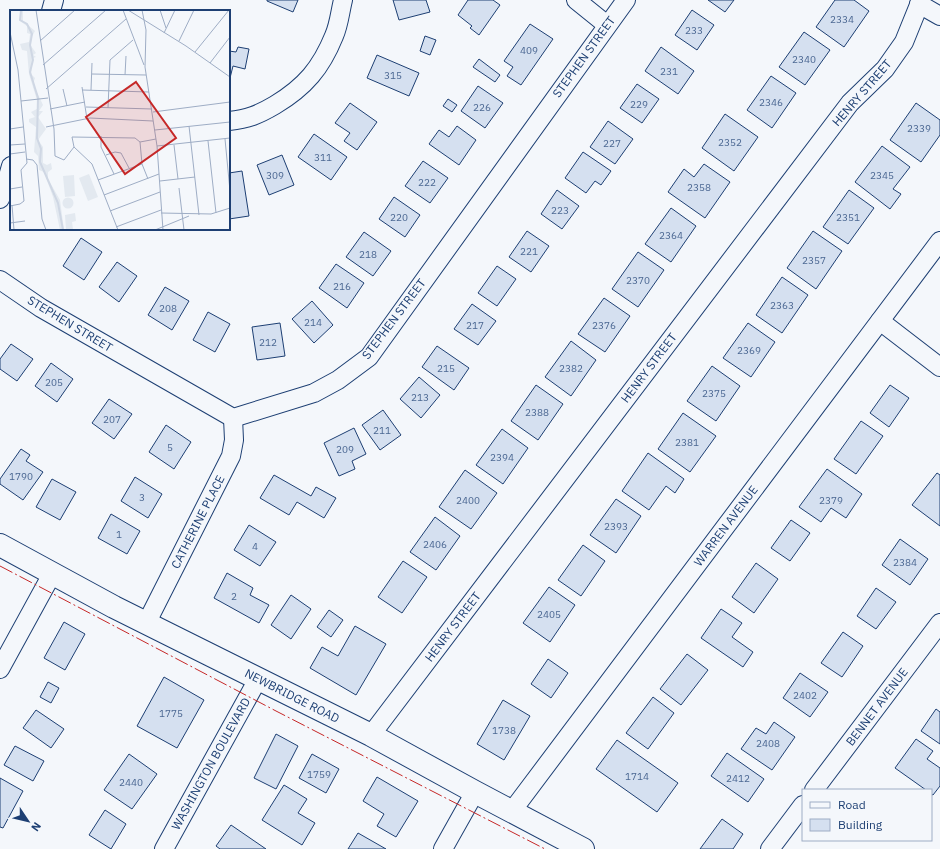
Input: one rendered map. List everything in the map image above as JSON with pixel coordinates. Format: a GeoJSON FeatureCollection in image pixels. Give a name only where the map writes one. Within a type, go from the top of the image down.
{"type":"FeatureCollection","features":[{"type":"Feature","properties":{"kind":"main road","name":"NEWBRIDGE ROAD"},"geometry":{"type":"LineString","coordinates":[[0,545],[52,574],[371,735],[583,849]]}},
{"type":"Feature","properties":{"kind":"street"},"geometry":{"type":"LineString","coordinates":[[52,10],[54,0]]}},
{"type":"Feature","properties":{"kind":"street"},"geometry":{"type":"LineString","coordinates":[[230,121],[244,120],[261,113],[292,95],[309,80],[324,58],[335,35],[343,0]]}},
{"type":"Feature","properties":{"kind":"street"},"geometry":{"type":"LineString","coordinates":[[576,0],[607,25]]}},
{"type":"Feature","properties":{"kind":"street","name":"STEPHEN STREET"},"geometry":{"type":"LineString","coordinates":[[0,280],[41,308],[233,418],[314,393],[338,380],[369,357],[626,0]]}},
{"type":"Feature","properties":{"kind":"street"},"geometry":{"type":"LineString","coordinates":[[920,2],[940,16]]}},
{"type":"Feature","properties":{"kind":"street","name":"HENRY STREET"},"geometry":{"type":"LineString","coordinates":[[371,735],[850,103],[885,69],[904,42],[920,2]]}},
{"type":"Feature","properties":{"kind":"street"},"geometry":{"type":"LineString","coordinates":[[0,199],[10,170]]}},
{"type":"Feature","properties":{"kind":"street","name":"WARREN AVENUE"},"geometry":{"type":"LineString","coordinates":[[512,811],[940,241]]}},
{"type":"Feature","properties":{"kind":"street"},"geometry":{"type":"LineString","coordinates":[[880,321],[940,366]]}},
{"type":"Feature","properties":{"kind":"street","name":"CATHERINE PLACE"},"geometry":{"type":"LineString","coordinates":[[147,622],[231,456],[234,440],[233,418]]}},
{"type":"Feature","properties":{"kind":"street"},"geometry":{"type":"LineString","coordinates":[[0,668],[52,574]]}},
{"type":"Feature","properties":{"kind":"street","name":"BENNET AVENUE"},"geometry":{"type":"LineString","coordinates":[[815,789],[940,623]]}},
{"type":"Feature","properties":{"kind":"street","name":"WASHINGTON BOULEVARD"},"geometry":{"type":"LineString","coordinates":[[164,849],[258,679]]}},
{"type":"Feature","properties":{"kind":"street"},"geometry":{"type":"LineString","coordinates":[[443,849],[475,792]]}},
{"type":"Feature","properties":{"kind":"street"},"geometry":{"type":"LineString","coordinates":[[770,849],[802,806]]}},
{"type":"Feature","properties":{"kind":"building"},"geometry":{"type":"Polygon","coordinates":[[[267,0],[298,0],[293,12],[267,0]]]}},
{"type":"Feature","properties":{"kind":"building"},"geometry":{"type":"Polygon","coordinates":[[[393,0],[426,0],[430,12],[399,20],[393,0]]]}},
{"type":"Feature","properties":{"kind":"building"},"geometry":{"type":"Polygon","coordinates":[[[468,0],[493,0],[500,5],[479,35],[470,28],[472,26],[458,15],[468,0]]]}},
{"type":"Feature","properties":{"kind":"building"},"geometry":{"type":"Polygon","coordinates":[[[708,0],[734,0],[725,12],[708,0]]]}},
{"type":"Feature","properties":{"kind":"building"},"geometry":{"type":"Polygon","coordinates":[[[835,0],[854,0],[869,11],[844,47],[816,27],[835,0]]]}},
{"type":"Feature","properties":{"kind":"building"},"geometry":{"type":"Polygon","coordinates":[[[692,10],[714,25],[697,50],[675,35],[692,10]]]}},
{"type":"Feature","properties":{"kind":"building"},"geometry":{"type":"Polygon","coordinates":[[[530,24],[553,39],[521,85],[507,76],[513,67],[504,61],[530,24]]]}},
{"type":"Feature","properties":{"kind":"building"},"geometry":{"type":"Polygon","coordinates":[[[804,32],[830,50],[805,85],[779,67],[804,32]]]}},
{"type":"Feature","properties":{"kind":"building"},"geometry":{"type":"Polygon","coordinates":[[[425,36],[436,40],[430,55],[420,51],[425,36]]]}},
{"type":"Feature","properties":{"kind":"building"},"geometry":{"type":"Polygon","coordinates":[[[238,47],[249,49],[245,69],[233,66],[230,78],[230,51],[236,52],[238,47]]]}},
{"type":"Feature","properties":{"kind":"building"},"geometry":{"type":"Polygon","coordinates":[[[661,47],[694,71],[678,94],[645,71],[661,47]]]}},
{"type":"Feature","properties":{"kind":"building"},"geometry":{"type":"Polygon","coordinates":[[[377,55],[419,73],[409,96],[367,78],[377,55]]]}},
{"type":"Feature","properties":{"kind":"building"},"geometry":{"type":"Polygon","coordinates":[[[479,59],[500,75],[495,82],[473,67],[479,59]]]}},
{"type":"Feature","properties":{"kind":"building"},"geometry":{"type":"Polygon","coordinates":[[[771,76],[796,93],[772,128],[747,110],[771,76]]]}},
{"type":"Feature","properties":{"kind":"building"},"geometry":{"type":"Polygon","coordinates":[[[637,84],[659,99],[642,123],[620,108],[637,84]]]}},
{"type":"Feature","properties":{"kind":"building"},"geometry":{"type":"Polygon","coordinates":[[[478,86],[503,103],[485,128],[461,111],[478,86]]]}},
{"type":"Feature","properties":{"kind":"building"},"geometry":{"type":"Polygon","coordinates":[[[448,99],[457,105],[452,112],[443,106],[448,99]]]}},
{"type":"Feature","properties":{"kind":"building"},"geometry":{"type":"Polygon","coordinates":[[[350,103],[377,122],[357,150],[344,141],[350,133],[335,123],[350,103]]]}},
{"type":"Feature","properties":{"kind":"building"},"geometry":{"type":"Polygon","coordinates":[[[916,103],[940,120],[940,135],[921,162],[890,140],[916,103]]]}},
{"type":"Feature","properties":{"kind":"building"},"geometry":{"type":"Polygon","coordinates":[[[725,114],[758,137],[734,171],[702,148],[725,114]]]}},
{"type":"Feature","properties":{"kind":"building"},"geometry":{"type":"Polygon","coordinates":[[[608,121],[633,139],[615,164],[590,147],[608,121]]]}},
{"type":"Feature","properties":{"kind":"building"},"geometry":{"type":"Polygon","coordinates":[[[457,126],[476,140],[459,165],[429,144],[439,130],[449,137],[457,126]]]}},
{"type":"Feature","properties":{"kind":"building"},"geometry":{"type":"Polygon","coordinates":[[[314,134],[347,157],[331,180],[298,157],[314,134]]]}},
{"type":"Feature","properties":{"kind":"building"},"geometry":{"type":"Polygon","coordinates":[[[882,146],[910,167],[893,189],[901,194],[890,209],[855,182],[882,146]]]}},
{"type":"Feature","properties":{"kind":"building"},"geometry":{"type":"Polygon","coordinates":[[[583,152],[611,171],[601,185],[595,181],[586,193],[565,178],[583,152]]]}},
{"type":"Feature","properties":{"kind":"building"},"geometry":{"type":"Polygon","coordinates":[[[282,155],[294,185],[269,195],[257,165],[282,155]]]}},
{"type":"Feature","properties":{"kind":"building"},"geometry":{"type":"Polygon","coordinates":[[[423,161],[448,178],[430,203],[405,186],[423,161]]]}},
{"type":"Feature","properties":{"kind":"building"},"geometry":{"type":"Polygon","coordinates":[[[704,164],[730,182],[705,218],[668,192],[684,169],[694,177],[704,164]]]}},
{"type":"Feature","properties":{"kind":"building"},"geometry":{"type":"Polygon","coordinates":[[[242,171],[249,216],[230,219],[230,173],[242,171]]]}},
{"type":"Feature","properties":{"kind":"building"},"geometry":{"type":"Polygon","coordinates":[[[557,190],[579,206],[562,229],[541,214],[557,190]]]}},
{"type":"Feature","properties":{"kind":"building"},"geometry":{"type":"Polygon","coordinates":[[[849,190],[874,208],[848,244],[823,227],[849,190]]]}},
{"type":"Feature","properties":{"kind":"building"},"geometry":{"type":"Polygon","coordinates":[[[394,197],[420,215],[405,237],[379,219],[394,197]]]}},
{"type":"Feature","properties":{"kind":"building"},"geometry":{"type":"Polygon","coordinates":[[[671,208],[696,226],[671,262],[645,244],[671,208]]]}},
{"type":"Feature","properties":{"kind":"building"},"geometry":{"type":"Polygon","coordinates":[[[527,231],[549,246],[531,272],[509,257],[527,231]]]}},
{"type":"Feature","properties":{"kind":"building"},"geometry":{"type":"Polygon","coordinates":[[[813,231],[842,251],[816,289],[787,268],[813,231]]]}},
{"type":"Feature","properties":{"kind":"building"},"geometry":{"type":"Polygon","coordinates":[[[364,232],[391,251],[373,276],[346,257],[364,232]]]}},
{"type":"Feature","properties":{"kind":"building"},"geometry":{"type":"Polygon","coordinates":[[[81,238],[102,252],[84,280],[63,266],[81,238]]]}},
{"type":"Feature","properties":{"kind":"building"},"geometry":{"type":"Polygon","coordinates":[[[638,252],[664,270],[638,307],[612,289],[638,252]]]}},
{"type":"Feature","properties":{"kind":"building"},"geometry":{"type":"Polygon","coordinates":[[[117,262],[137,276],[119,302],[99,287],[117,262]]]}},
{"type":"Feature","properties":{"kind":"building"},"geometry":{"type":"Polygon","coordinates":[[[336,264],[364,283],[347,308],[319,288],[336,264]]]}},
{"type":"Feature","properties":{"kind":"building"},"geometry":{"type":"Polygon","coordinates":[[[497,266],[516,279],[497,306],[478,293],[497,266]]]}},
{"type":"Feature","properties":{"kind":"building"},"geometry":{"type":"Polygon","coordinates":[[[782,277],[808,295],[782,333],[756,315],[782,277]]]}},
{"type":"Feature","properties":{"kind":"building"},"geometry":{"type":"Polygon","coordinates":[[[165,287],[189,301],[172,330],[148,315],[165,287]]]}},
{"type":"Feature","properties":{"kind":"building"},"geometry":{"type":"Polygon","coordinates":[[[604,298],[630,316],[605,352],[578,334],[604,298]]]}},
{"type":"Feature","properties":{"kind":"building"},"geometry":{"type":"Polygon","coordinates":[[[312,301],[333,325],[314,343],[292,319],[312,301]]]}},
{"type":"Feature","properties":{"kind":"building"},"geometry":{"type":"Polygon","coordinates":[[[472,304],[496,321],[478,345],[454,329],[472,304]]]}},
{"type":"Feature","properties":{"kind":"building"},"geometry":{"type":"Polygon","coordinates":[[[208,312],[230,324],[215,352],[193,340],[208,312]]]}},
{"type":"Feature","properties":{"kind":"building"},"geometry":{"type":"Polygon","coordinates":[[[280,323],[285,356],[257,360],[252,327],[280,323]]]}},
{"type":"Feature","properties":{"kind":"building"},"geometry":{"type":"Polygon","coordinates":[[[748,323],[775,342],[751,377],[723,358],[748,323]]]}},
{"type":"Feature","properties":{"kind":"building"},"geometry":{"type":"Polygon","coordinates":[[[571,341],[596,360],[571,396],[545,377],[571,341]]]}},
{"type":"Feature","properties":{"kind":"building"},"geometry":{"type":"Polygon","coordinates":[[[11,344],[33,359],[17,381],[0,369],[0,359],[11,344]]]}},
{"type":"Feature","properties":{"kind":"building"},"geometry":{"type":"Polygon","coordinates":[[[437,346],[469,368],[454,390],[422,367],[437,346]]]}},
{"type":"Feature","properties":{"kind":"building"},"geometry":{"type":"Polygon","coordinates":[[[51,363],[73,379],[57,402],[35,386],[51,363]]]}},
{"type":"Feature","properties":{"kind":"building"},"geometry":{"type":"Polygon","coordinates":[[[712,366],[740,386],[716,421],[687,401],[712,366]]]}},
{"type":"Feature","properties":{"kind":"building"},"geometry":{"type":"Polygon","coordinates":[[[419,377],[440,395],[421,418],[400,399],[419,377]]]}},
{"type":"Feature","properties":{"kind":"building"},"geometry":{"type":"Polygon","coordinates":[[[536,385],[563,404],[538,440],[511,421],[536,385]]]}},
{"type":"Feature","properties":{"kind":"building"},"geometry":{"type":"Polygon","coordinates":[[[890,385],[909,398],[889,427],[870,413],[890,385]]]}},
{"type":"Feature","properties":{"kind":"building"},"geometry":{"type":"Polygon","coordinates":[[[109,399],[132,414],[114,439],[92,423],[109,399]]]}},
{"type":"Feature","properties":{"kind":"building"},"geometry":{"type":"Polygon","coordinates":[[[383,410],[401,435],[380,450],[362,425],[383,410]]]}},
{"type":"Feature","properties":{"kind":"building"},"geometry":{"type":"Polygon","coordinates":[[[683,413],[716,436],[690,472],[658,449],[683,413]]]}},
{"type":"Feature","properties":{"kind":"building"},"geometry":{"type":"Polygon","coordinates":[[[861,421],[883,436],[856,474],[834,459],[861,421]]]}},
{"type":"Feature","properties":{"kind":"building"},"geometry":{"type":"Polygon","coordinates":[[[166,425],[191,442],[174,469],[149,452],[166,425]]]}},
{"type":"Feature","properties":{"kind":"building"},"geometry":{"type":"Polygon","coordinates":[[[354,428],[366,454],[352,461],[355,469],[339,476],[324,443],[354,428]]]}},
{"type":"Feature","properties":{"kind":"building"},"geometry":{"type":"Polygon","coordinates":[[[502,429],[528,448],[503,484],[476,465],[502,429]]]}},
{"type":"Feature","properties":{"kind":"building"},"geometry":{"type":"Polygon","coordinates":[[[21,449],[30,455],[26,461],[43,472],[23,500],[0,484],[0,479],[21,449]]]}},
{"type":"Feature","properties":{"kind":"building"},"geometry":{"type":"Polygon","coordinates":[[[648,453],[684,479],[675,493],[666,486],[649,510],[622,491],[648,453]]]}},
{"type":"Feature","properties":{"kind":"building"},"geometry":{"type":"Polygon","coordinates":[[[827,469],[862,494],[846,518],[831,508],[821,522],[799,507],[827,469]]]}},
{"type":"Feature","properties":{"kind":"building"},"geometry":{"type":"Polygon","coordinates":[[[465,470],[497,493],[471,529],[439,507],[465,470]]]}},
{"type":"Feature","properties":{"kind":"building"},"geometry":{"type":"Polygon","coordinates":[[[937,473],[940,475],[940,526],[912,505],[937,473]]]}},
{"type":"Feature","properties":{"kind":"building"},"geometry":{"type":"Polygon","coordinates":[[[274,475],[311,496],[316,487],[336,498],[324,518],[297,502],[289,515],[260,498],[274,475]]]}},
{"type":"Feature","properties":{"kind":"building"},"geometry":{"type":"Polygon","coordinates":[[[135,477],[162,494],[148,518],[121,501],[135,477]]]}},
{"type":"Feature","properties":{"kind":"building"},"geometry":{"type":"Polygon","coordinates":[[[52,479],[76,492],[60,520],[36,507],[52,479]]]}},
{"type":"Feature","properties":{"kind":"building"},"geometry":{"type":"Polygon","coordinates":[[[616,499],[641,516],[616,553],[590,535],[616,499]]]}},
{"type":"Feature","properties":{"kind":"building"},"geometry":{"type":"Polygon","coordinates":[[[111,514],[140,531],[127,554],[98,538],[111,514]]]}},
{"type":"Feature","properties":{"kind":"building"},"geometry":{"type":"Polygon","coordinates":[[[435,517],[460,536],[436,570],[410,552],[435,517]]]}},
{"type":"Feature","properties":{"kind":"building"},"geometry":{"type":"Polygon","coordinates":[[[791,520],[810,533],[790,561],[771,548],[791,520]]]}},
{"type":"Feature","properties":{"kind":"building"},"geometry":{"type":"Polygon","coordinates":[[[249,525],[276,542],[260,566],[234,550],[249,525]]]}},
{"type":"Feature","properties":{"kind":"building"},"geometry":{"type":"Polygon","coordinates":[[[900,539],[928,559],[910,585],[882,565],[900,539]]]}},
{"type":"Feature","properties":{"kind":"building"},"geometry":{"type":"Polygon","coordinates":[[[583,545],[605,561],[581,596],[558,580],[583,545]]]}},
{"type":"Feature","properties":{"kind":"building"},"geometry":{"type":"Polygon","coordinates":[[[403,561],[427,577],[402,613],[378,597],[403,561]]]}},
{"type":"Feature","properties":{"kind":"building"},"geometry":{"type":"Polygon","coordinates":[[[756,563],[778,579],[754,613],[732,597],[756,563]]]}},
{"type":"Feature","properties":{"kind":"building"},"geometry":{"type":"Polygon","coordinates":[[[227,573],[253,588],[250,595],[269,605],[259,623],[214,598],[227,573]]]}},
{"type":"Feature","properties":{"kind":"building"},"geometry":{"type":"Polygon","coordinates":[[[549,587],[575,605],[550,642],[523,623],[549,587]]]}},
{"type":"Feature","properties":{"kind":"building"},"geometry":{"type":"Polygon","coordinates":[[[876,588],[896,602],[876,629],[857,616],[876,588]]]}},
{"type":"Feature","properties":{"kind":"building"},"geometry":{"type":"Polygon","coordinates":[[[291,595],[311,609],[291,639],[271,625],[291,595]]]}},
{"type":"Feature","properties":{"kind":"building"},"geometry":{"type":"Polygon","coordinates":[[[721,609],[742,623],[732,637],[753,652],[743,667],[701,638],[721,609]]]}},
{"type":"Feature","properties":{"kind":"building"},"geometry":{"type":"Polygon","coordinates":[[[329,610],[343,620],[331,637],[317,627],[329,610]]]}},
{"type":"Feature","properties":{"kind":"building"},"geometry":{"type":"Polygon","coordinates":[[[64,622],[85,634],[65,670],[44,658],[64,622]]]}},
{"type":"Feature","properties":{"kind":"building"},"geometry":{"type":"Polygon","coordinates":[[[355,626],[386,644],[356,695],[310,668],[322,647],[338,656],[355,626]]]}},
{"type":"Feature","properties":{"kind":"building"},"geometry":{"type":"Polygon","coordinates":[[[843,632],[863,646],[842,677],[821,663],[843,632]]]}},
{"type":"Feature","properties":{"kind":"building"},"geometry":{"type":"Polygon","coordinates":[[[687,654],[708,670],[681,705],[660,689],[687,654]]]}},
{"type":"Feature","properties":{"kind":"building"},"geometry":{"type":"Polygon","coordinates":[[[548,659],[568,673],[551,698],[531,684],[548,659]]]}},
{"type":"Feature","properties":{"kind":"building"},"geometry":{"type":"Polygon","coordinates":[[[800,673],[828,692],[810,717],[783,698],[800,673]]]}},
{"type":"Feature","properties":{"kind":"building"},"geometry":{"type":"Polygon","coordinates":[[[164,677],[204,700],[177,748],[137,726],[164,677]]]}},
{"type":"Feature","properties":{"kind":"building"},"geometry":{"type":"Polygon","coordinates":[[[48,682],[59,688],[51,703],[40,697],[48,682]]]}},
{"type":"Feature","properties":{"kind":"building"},"geometry":{"type":"Polygon","coordinates":[[[653,697],[674,713],[648,749],[626,733],[653,697]]]}},
{"type":"Feature","properties":{"kind":"building"},"geometry":{"type":"Polygon","coordinates":[[[503,700],[530,716],[504,760],[477,744],[503,700]]]}},
{"type":"Feature","properties":{"kind":"building"},"geometry":{"type":"Polygon","coordinates":[[[936,709],[940,712],[940,744],[921,731],[936,709]]]}},
{"type":"Feature","properties":{"kind":"building"},"geometry":{"type":"Polygon","coordinates":[[[36,710],[64,729],[51,748],[23,728],[36,710]]]}},
{"type":"Feature","properties":{"kind":"building"},"geometry":{"type":"Polygon","coordinates":[[[774,722],[795,737],[772,770],[741,749],[756,728],[766,734],[774,722]]]}},
{"type":"Feature","properties":{"kind":"building"},"geometry":{"type":"Polygon","coordinates":[[[276,734],[298,746],[276,789],[254,778],[276,734]]]}},
{"type":"Feature","properties":{"kind":"building"},"geometry":{"type":"Polygon","coordinates":[[[916,739],[933,751],[927,759],[940,768],[940,786],[933,795],[932,789],[925,789],[895,768],[916,739]]]}},
{"type":"Feature","properties":{"kind":"building"},"geometry":{"type":"Polygon","coordinates":[[[617,740],[678,783],[657,812],[596,769],[617,740]]]}},
{"type":"Feature","properties":{"kind":"building"},"geometry":{"type":"Polygon","coordinates":[[[15,746],[44,761],[33,781],[4,765],[15,746]]]}},
{"type":"Feature","properties":{"kind":"building"},"geometry":{"type":"Polygon","coordinates":[[[727,753],[764,779],[748,802],[711,776],[727,753]]]}},
{"type":"Feature","properties":{"kind":"building"},"geometry":{"type":"Polygon","coordinates":[[[129,754],[157,774],[132,809],[104,790],[129,754]]]}},
{"type":"Feature","properties":{"kind":"building"},"geometry":{"type":"Polygon","coordinates":[[[312,754],[339,769],[326,793],[299,778],[312,754]]]}},
{"type":"Feature","properties":{"kind":"building"},"geometry":{"type":"Polygon","coordinates":[[[377,777],[418,801],[396,837],[377,826],[384,814],[363,801],[377,777]]]}},
{"type":"Feature","properties":{"kind":"building"},"geometry":{"type":"Polygon","coordinates":[[[0,778],[23,791],[3,828],[0,827],[0,778]]]}},
{"type":"Feature","properties":{"kind":"building"},"geometry":{"type":"Polygon","coordinates":[[[284,785],[307,799],[298,813],[315,823],[302,845],[262,820],[284,785]]]}},
{"type":"Feature","properties":{"kind":"building"},"geometry":{"type":"Polygon","coordinates":[[[105,810],[126,824],[111,849],[89,835],[105,810]]]}},
{"type":"Feature","properties":{"kind":"building"},"geometry":{"type":"Polygon","coordinates":[[[722,819],[743,834],[733,849],[700,849],[722,819]]]}},
{"type":"Feature","properties":{"kind":"building"},"geometry":{"type":"Polygon","coordinates":[[[231,825],[266,849],[220,849],[216,846],[231,825]]]}},
{"type":"Feature","properties":{"kind":"building"},"geometry":{"type":"Polygon","coordinates":[[[358,833],[386,849],[348,849],[358,833]]]}},
{"type":"Feature","properties":{"kind":"power"},"geometry":{"type":"LineString","coordinates":[[0,566],[276,711],[545,849]]}}]}
